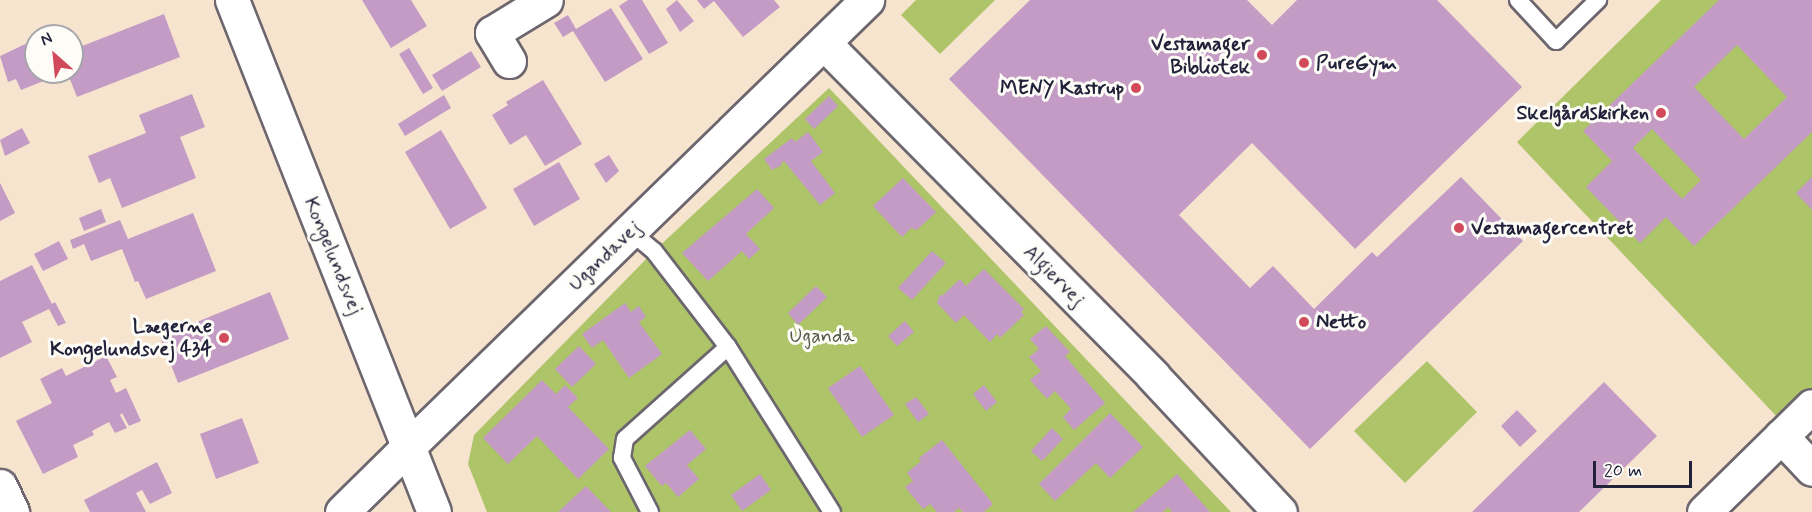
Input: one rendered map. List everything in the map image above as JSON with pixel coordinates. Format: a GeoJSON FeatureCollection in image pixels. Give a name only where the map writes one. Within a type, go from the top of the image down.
{"type":"FeatureCollection","features":[{"type":"Feature","properties":{"kind":"street","name":"Kongelundsvej"},"geometry":{"type":"LineString","coordinates":[[232,0],[434,512]]}},
{"type":"Feature","properties":{"kind":"street"},"geometry":{"type":"LineString","coordinates":[[509,61],[492,33],[546,0]]}},
{"type":"Feature","properties":{"kind":"street","name":"Ugandavej"},"geometry":{"type":"LineString","coordinates":[[342,512],[867,0]]}},
{"type":"Feature","properties":{"kind":"street","name":"Algiervej"},"geometry":{"type":"LineString","coordinates":[[824,43],[1153,376],[1280,512]]}},
{"type":"Feature","properties":{"kind":"street"},"geometry":{"type":"LineString","coordinates":[[1704,512],[1812,406]]}},
{"type":"Feature","properties":{"kind":"street"},"geometry":{"type":"LineString","coordinates":[[1781,436],[1812,469]]}},
{"type":"Feature","properties":{"kind":"street"},"geometry":{"type":"LineString","coordinates":[[0,486],[12,512]]}},
{"type":"Feature","properties":{"kind":"lane"},"geometry":{"type":"LineString","coordinates":[[1518,0],[1556,41],[1598,0]]}},
{"type":"Feature","properties":{"kind":"lane"},"geometry":{"type":"LineString","coordinates":[[630,231],[654,251],[728,347],[832,512]]}},
{"type":"Feature","properties":{"kind":"lane"},"geometry":{"type":"LineString","coordinates":[[650,512],[622,458],[625,439],[728,347]]}},
{"type":"Feature","properties":{"kind":"green space"},"geometry":{"type":"Polygon","coordinates":[[[916,0],[995,0],[940,54],[901,15],[916,0]]]}},
{"type":"Feature","properties":{"kind":"green space"},"geometry":{"type":"Polygon","coordinates":[[[1661,0],[1812,0],[1812,388],[1780,420],[1517,142],[1661,0]]]}},
{"type":"Feature","properties":{"kind":"green space","name":"Uganda"},"geometry":{"type":"Polygon","coordinates":[[[829,88],[1231,512],[487,512],[468,464],[474,435],[654,251],[829,88]]]}},
{"type":"Feature","properties":{"kind":"green space"},"geometry":{"type":"Polygon","coordinates":[[[1427,361],[1477,412],[1405,483],[1354,431],[1427,361]]]}},
{"type":"Feature","properties":{"kind":"building"},"geometry":{"type":"Polygon","coordinates":[[[362,0],[411,0],[427,26],[391,48],[362,0]]]}},
{"type":"Feature","properties":{"kind":"building"},"geometry":{"type":"Polygon","coordinates":[[[628,0],[642,0],[668,43],[649,54],[619,6],[628,0]]]}},
{"type":"Feature","properties":{"kind":"building"},"geometry":{"type":"Polygon","coordinates":[[[677,0],[694,21],[680,32],[666,9],[677,0]]]}},
{"type":"Feature","properties":{"kind":"building"},"geometry":{"type":"Polygon","coordinates":[[[697,0],[774,0],[780,7],[743,37],[714,1],[704,9],[697,0]]]}},
{"type":"Feature","properties":{"kind":"building","name":"Vestamagercentret"},"geometry":{"type":"Polygon","coordinates":[[[1030,0],[1247,0],[1272,25],[1297,0],[1437,0],[1522,87],[1355,249],[1252,143],[1179,215],[1250,288],[1273,266],[1314,309],[1372,252],[1377,257],[1461,177],[1523,241],[1310,449],[949,79],[1030,0]]]}},
{"type":"Feature","properties":{"kind":"building","name":"Skelgårdskirken"},"geometry":{"type":"Polygon","coordinates":[[[1719,0],[1812,0],[1812,132],[1694,246],[1666,217],[1640,243],[1586,187],[1612,161],[1583,131],[1719,0]],[[1737,45],[1694,87],[1744,139],[1787,97],[1737,45]],[[1652,129],[1633,148],[1682,199],[1701,180],[1652,129]]]}},
{"type":"Feature","properties":{"kind":"building"},"geometry":{"type":"Polygon","coordinates":[[[611,8],[643,59],[605,82],[573,31],[563,37],[554,23],[568,15],[576,29],[611,8]]]}},
{"type":"Feature","properties":{"kind":"building"},"geometry":{"type":"Polygon","coordinates":[[[164,14],[180,57],[77,97],[72,84],[84,84],[84,45],[164,14]]]}},
{"type":"Feature","properties":{"kind":"building"},"geometry":{"type":"Polygon","coordinates":[[[24,45],[24,84],[36,84],[21,90],[16,79],[8,82],[0,56],[24,45]]]}},
{"type":"Feature","properties":{"kind":"building"},"geometry":{"type":"Polygon","coordinates":[[[409,48],[433,88],[423,94],[399,54],[409,48]]]}},
{"type":"Feature","properties":{"kind":"building"},"geometry":{"type":"Polygon","coordinates":[[[471,51],[481,67],[442,91],[432,75],[471,51]]]}},
{"type":"Feature","properties":{"kind":"building"},"geometry":{"type":"Polygon","coordinates":[[[543,80],[582,144],[545,166],[526,135],[510,145],[492,115],[508,105],[506,102],[543,80]]]}},
{"type":"Feature","properties":{"kind":"building"},"geometry":{"type":"Polygon","coordinates":[[[192,94],[205,127],[180,137],[196,178],[122,208],[110,178],[99,183],[88,156],[146,133],[139,115],[192,94]]]}},
{"type":"Feature","properties":{"kind":"building"},"geometry":{"type":"Polygon","coordinates":[[[444,95],[451,108],[405,136],[398,124],[444,95]]]}},
{"type":"Feature","properties":{"kind":"building"},"geometry":{"type":"Polygon","coordinates":[[[829,96],[838,106],[814,129],[805,119],[829,96]]]}},
{"type":"Feature","properties":{"kind":"building"},"geometry":{"type":"Polygon","coordinates":[[[22,128],[30,143],[5,156],[0,140],[22,128]]]}},
{"type":"Feature","properties":{"kind":"building"},"geometry":{"type":"Polygon","coordinates":[[[441,130],[487,208],[450,229],[405,152],[441,130]]]}},
{"type":"Feature","properties":{"kind":"building"},"geometry":{"type":"Polygon","coordinates":[[[808,132],[823,152],[811,161],[835,193],[820,205],[784,161],[782,165],[772,170],[764,159],[792,138],[795,142],[808,132]]]}},
{"type":"Feature","properties":{"kind":"building"},"geometry":{"type":"Polygon","coordinates":[[[609,155],[619,171],[606,183],[594,164],[609,155]]]}},
{"type":"Feature","properties":{"kind":"building"},"geometry":{"type":"Polygon","coordinates":[[[559,162],[580,199],[534,226],[513,189],[559,162]]]}},
{"type":"Feature","properties":{"kind":"building"},"geometry":{"type":"Polygon","coordinates":[[[1812,177],[1812,210],[1796,193],[1812,177]]]}},
{"type":"Feature","properties":{"kind":"building"},"geometry":{"type":"Polygon","coordinates":[[[903,178],[936,212],[917,230],[911,228],[902,237],[873,206],[903,178]]]}},
{"type":"Feature","properties":{"kind":"building"},"geometry":{"type":"Polygon","coordinates":[[[0,183],[15,213],[0,221],[0,183]]]}},
{"type":"Feature","properties":{"kind":"building"},"geometry":{"type":"Polygon","coordinates":[[[757,189],[774,208],[746,234],[760,249],[749,259],[742,251],[708,281],[682,253],[757,189]]]}},
{"type":"Feature","properties":{"kind":"building"},"geometry":{"type":"Polygon","coordinates":[[[101,209],[106,222],[84,231],[79,218],[101,209]]]}},
{"type":"Feature","properties":{"kind":"building"},"geometry":{"type":"Polygon","coordinates":[[[193,213],[216,271],[146,299],[138,281],[135,282],[122,249],[91,261],[84,244],[73,249],[70,240],[120,220],[128,239],[193,213]]]}},
{"type":"Feature","properties":{"kind":"building"},"geometry":{"type":"Polygon","coordinates":[[[59,241],[68,259],[43,271],[34,254],[59,241]]]}},
{"type":"Feature","properties":{"kind":"building"},"geometry":{"type":"Polygon","coordinates":[[[932,251],[946,263],[912,300],[898,288],[932,251]]]}},
{"type":"Feature","properties":{"kind":"building"},"geometry":{"type":"Polygon","coordinates":[[[32,265],[52,304],[55,302],[66,323],[58,326],[49,309],[22,322],[32,342],[0,358],[0,281],[32,265]]]}},
{"type":"Feature","properties":{"kind":"building"},"geometry":{"type":"Polygon","coordinates":[[[984,269],[1024,309],[1021,312],[1024,315],[1000,338],[997,334],[990,342],[964,315],[956,323],[937,303],[940,294],[942,296],[960,279],[966,286],[984,269]]]}},
{"type":"Feature","properties":{"kind":"building"},"geometry":{"type":"Polygon","coordinates":[[[816,286],[827,297],[798,325],[788,313],[816,286]]]}},
{"type":"Feature","properties":{"kind":"building","name":"Lægerne Kongelundsvej 434"},"geometry":{"type":"Polygon","coordinates":[[[270,292],[289,339],[178,383],[160,337],[270,292]]]}},
{"type":"Feature","properties":{"kind":"building"},"geometry":{"type":"Polygon","coordinates":[[[625,303],[631,312],[639,306],[646,317],[639,322],[662,354],[629,378],[603,340],[592,348],[582,334],[625,303]]]}},
{"type":"Feature","properties":{"kind":"building"},"geometry":{"type":"Polygon","coordinates":[[[905,321],[914,332],[897,346],[888,336],[905,321]]]}},
{"type":"Feature","properties":{"kind":"building"},"geometry":{"type":"Polygon","coordinates":[[[1046,326],[1070,352],[1065,356],[1105,403],[1074,430],[1063,417],[1071,409],[1055,391],[1047,399],[1030,380],[1041,371],[1029,357],[1039,349],[1030,339],[1046,326]]]}},
{"type":"Feature","properties":{"kind":"building"},"geometry":{"type":"Polygon","coordinates":[[[579,346],[596,364],[572,387],[555,369],[579,346]]]}},
{"type":"Feature","properties":{"kind":"building"},"geometry":{"type":"Polygon","coordinates":[[[106,356],[117,377],[110,380],[116,393],[126,388],[141,421],[129,426],[122,413],[120,415],[127,428],[115,433],[109,422],[92,431],[94,435],[73,445],[78,457],[43,474],[16,421],[52,403],[40,379],[62,368],[66,376],[106,356]]]}},
{"type":"Feature","properties":{"kind":"building"},"geometry":{"type":"Polygon","coordinates":[[[860,366],[894,415],[862,437],[828,388],[860,366]]]}},
{"type":"Feature","properties":{"kind":"building"},"geometry":{"type":"Polygon","coordinates":[[[542,380],[556,394],[565,385],[578,398],[568,407],[609,449],[578,479],[537,436],[508,464],[483,438],[542,380]]]}},
{"type":"Feature","properties":{"kind":"building"},"geometry":{"type":"Polygon","coordinates":[[[1604,382],[1657,436],[1579,512],[1472,512],[1604,382]]]}},
{"type":"Feature","properties":{"kind":"building"},"geometry":{"type":"Polygon","coordinates":[[[984,385],[997,402],[986,411],[973,394],[984,385]]]}},
{"type":"Feature","properties":{"kind":"building"},"geometry":{"type":"Polygon","coordinates":[[[916,397],[929,414],[918,422],[905,404],[916,397]]]}},
{"type":"Feature","properties":{"kind":"building"},"geometry":{"type":"Polygon","coordinates":[[[1517,410],[1537,431],[1520,447],[1501,426],[1517,410]]]}},
{"type":"Feature","properties":{"kind":"building"},"geometry":{"type":"Polygon","coordinates":[[[1110,413],[1143,447],[1110,478],[1096,463],[1055,501],[1039,484],[1110,413]]]}},
{"type":"Feature","properties":{"kind":"building"},"geometry":{"type":"Polygon","coordinates":[[[242,418],[259,463],[216,479],[200,434],[242,418]]]}},
{"type":"Feature","properties":{"kind":"building"},"geometry":{"type":"Polygon","coordinates":[[[1052,428],[1063,439],[1042,461],[1031,451],[1052,428]]]}},
{"type":"Feature","properties":{"kind":"building"},"geometry":{"type":"Polygon","coordinates":[[[690,430],[706,449],[687,465],[699,479],[678,497],[666,483],[662,486],[645,466],[690,430]]]}},
{"type":"Feature","properties":{"kind":"building"},"geometry":{"type":"Polygon","coordinates":[[[942,440],[993,504],[984,512],[963,512],[959,508],[954,512],[937,512],[930,504],[923,509],[905,487],[913,481],[907,473],[921,461],[919,458],[942,440]]]}},
{"type":"Feature","properties":{"kind":"building"},"geometry":{"type":"Polygon","coordinates":[[[157,462],[172,493],[150,504],[142,490],[136,493],[146,512],[90,512],[84,500],[157,462]]]}},
{"type":"Feature","properties":{"kind":"building"},"geometry":{"type":"Polygon","coordinates":[[[760,474],[771,490],[742,511],[731,495],[760,474]]]}},
{"type":"Feature","properties":{"kind":"building"},"geometry":{"type":"Polygon","coordinates":[[[1177,474],[1210,512],[1172,512],[1168,507],[1163,512],[1133,512],[1177,474]]]}},
{"type":"Feature","properties":{"kind":"building"},"geometry":{"type":"Polygon","coordinates":[[[586,486],[611,512],[558,512],[586,486]]]}},
{"type":"Feature","properties":{"kind":"place","name":"Vestamager Bibliotek"},"geometry":{"type":"Point","coordinates":[1262,55]}},
{"type":"Feature","properties":{"kind":"place","name":"PureGym"},"geometry":{"type":"Point","coordinates":[1304,63]}},
{"type":"Feature","properties":{"kind":"place","name":"MENY Kastrup"},"geometry":{"type":"Point","coordinates":[1136,88]}},
{"type":"Feature","properties":{"kind":"place","name":"Skelgårdskirken"},"geometry":{"type":"Point","coordinates":[1661,113]}},
{"type":"Feature","properties":{"kind":"place","name":"Vestamagercentret"},"geometry":{"type":"Point","coordinates":[1459,228]}},
{"type":"Feature","properties":{"kind":"place","name":"Netto"},"geometry":{"type":"Point","coordinates":[1304,322]}},
{"type":"Feature","properties":{"kind":"place","name":"Lægerne Kongelundsvej 434"},"geometry":{"type":"Point","coordinates":[224,338]}}]}
